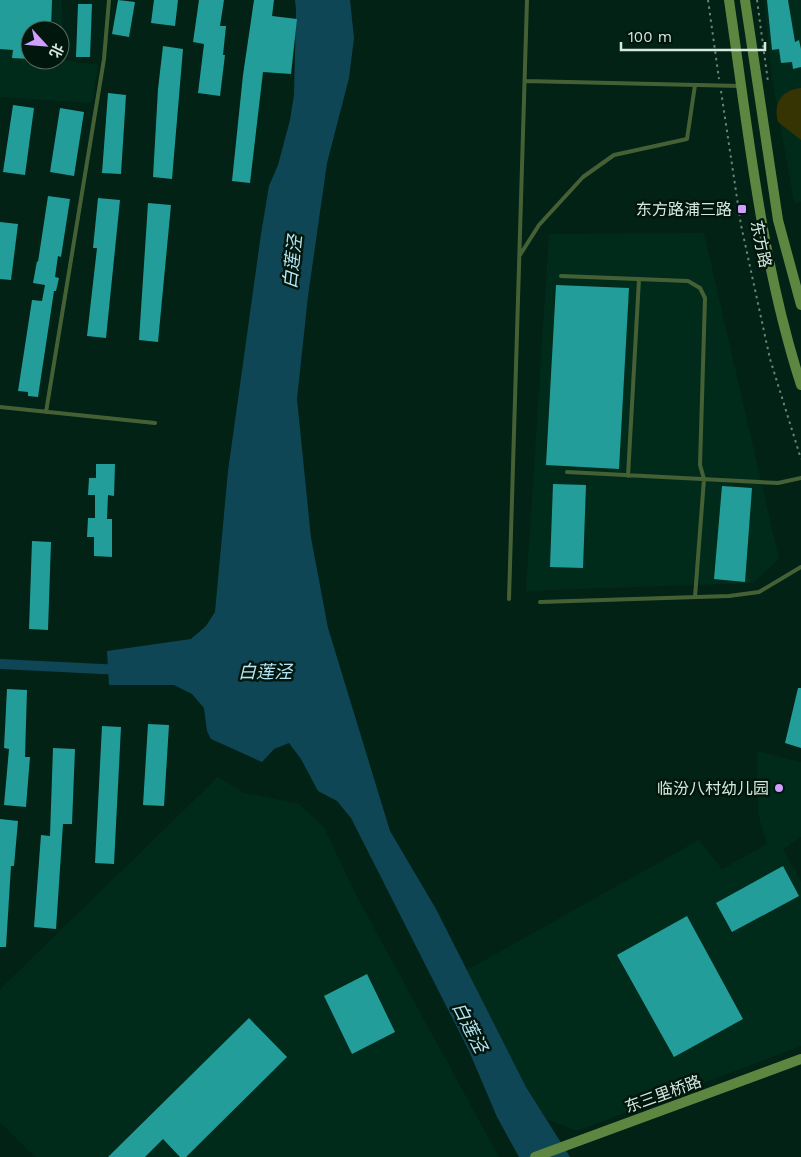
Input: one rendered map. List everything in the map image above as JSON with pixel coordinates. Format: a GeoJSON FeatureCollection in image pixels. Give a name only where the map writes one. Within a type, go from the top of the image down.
{"type":"FeatureCollection","features":[{"type":"Feature","properties":{"kind":"main road","name":"东方路"},"geometry":{"type":"LineString","coordinates":[[729,0],[762,223],[790,352],[801,385]]}},
{"type":"Feature","properties":{"kind":"main road","name":"东方路"},"geometry":{"type":"LineString","coordinates":[[745,0],[778,220],[801,305]]}},
{"type":"Feature","properties":{"kind":"main road","name":"东三里桥路"},"geometry":{"type":"LineString","coordinates":[[535,1157],[801,1059]]}},
{"type":"Feature","properties":{"kind":"lane"},"geometry":{"type":"LineString","coordinates":[[46,412],[104,59],[109,0]]}},
{"type":"Feature","properties":{"kind":"lane"},"geometry":{"type":"LineString","coordinates":[[509,599],[528,0]]}},
{"type":"Feature","properties":{"kind":"lane"},"geometry":{"type":"LineString","coordinates":[[525,81],[742,86]]}},
{"type":"Feature","properties":{"kind":"lane"},"geometry":{"type":"LineString","coordinates":[[520,256],[540,225],[583,177],[614,155],[687,138],[695,85]]}},
{"type":"Feature","properties":{"kind":"lane"},"geometry":{"type":"LineString","coordinates":[[561,276],[688,281],[700,288],[705,298],[700,465],[704,479],[696,597]]}},
{"type":"Feature","properties":{"kind":"lane"},"geometry":{"type":"LineString","coordinates":[[628,476],[639,279]]}},
{"type":"Feature","properties":{"kind":"lane"},"geometry":{"type":"LineString","coordinates":[[0,407],[155,423]]}},
{"type":"Feature","properties":{"kind":"lane"},"geometry":{"type":"LineString","coordinates":[[567,472],[778,483],[801,478]]}},
{"type":"Feature","properties":{"kind":"lane"},"geometry":{"type":"LineString","coordinates":[[540,602],[696,597],[759,592],[801,567]]}},
{"type":"Feature","properties":{"kind":"path","name":"东方路"},"geometry":{"type":"LineString","coordinates":[[708,0],[741,225],[770,359],[801,459]]}},
{"type":"Feature","properties":{"kind":"path"},"geometry":{"type":"LineString","coordinates":[[757,0],[769,89]]}},
{"type":"Feature","properties":{"kind":"shaded area"},"geometry":{"type":"Polygon","coordinates":[[[14,0],[61,0],[62,20],[20,20],[20,70],[70,70],[70,61],[98,65],[92,103],[0,97],[0,19],[14,0]]]}},
{"type":"Feature","properties":{"kind":"shaded area"},"geometry":{"type":"Polygon","coordinates":[[[764,0],[801,0],[801,202],[794,203],[772,78],[764,0]]]}},
{"type":"Feature","properties":{"kind":"shaded area"},"geometry":{"type":"Polygon","coordinates":[[[801,88],[801,140],[778,122],[777,109],[780,99],[784,95],[794,89],[801,88]]]}},
{"type":"Feature","properties":{"kind":"shaded area"},"geometry":{"type":"Polygon","coordinates":[[[704,233],[779,559],[753,583],[526,591],[549,234],[704,233]]]}},
{"type":"Feature","properties":{"kind":"shaded area"},"geometry":{"type":"Polygon","coordinates":[[[757,751],[801,762],[801,837],[783,849],[801,882],[801,1046],[577,1131],[546,1119],[526,1087],[467,970],[699,840],[722,869],[767,844],[758,814],[757,751]]]}},
{"type":"Feature","properties":{"kind":"shaded area"},"geometry":{"type":"Polygon","coordinates":[[[218,777],[242,792],[299,804],[324,827],[353,889],[499,1157],[35,1157],[0,1122],[0,989],[218,777]]]}},
{"type":"Feature","properties":{"kind":"water","name":"白莲泾"},"geometry":{"type":"Polygon","coordinates":[[[295,0],[350,0],[354,38],[349,78],[327,163],[308,296],[297,399],[311,538],[328,628],[390,831],[436,909],[526,1087],[570,1157],[519,1157],[497,1117],[469,1051],[351,818],[337,801],[318,791],[301,759],[289,743],[274,749],[262,762],[211,739],[207,731],[204,708],[192,694],[174,685],[109,685],[107,651],[191,639],[206,626],[215,612],[228,471],[261,234],[269,186],[278,165],[290,120],[294,95],[295,0]]]}},
{"type":"Feature","properties":{"kind":"building"},"geometry":{"type":"Polygon","coordinates":[[[0,0],[52,0],[51,20],[20,20],[20,58],[12,58],[13,50],[0,49],[0,0]]]}},
{"type":"Feature","properties":{"kind":"building"},"geometry":{"type":"Polygon","coordinates":[[[118,0],[135,2],[129,37],[112,34],[118,0]]]}},
{"type":"Feature","properties":{"kind":"building"},"geometry":{"type":"Polygon","coordinates":[[[154,0],[178,0],[175,26],[151,23],[154,0]]]}},
{"type":"Feature","properties":{"kind":"building"},"geometry":{"type":"Polygon","coordinates":[[[199,0],[224,0],[220,26],[226,26],[223,55],[225,55],[220,96],[198,93],[204,44],[193,42],[199,0]]]}},
{"type":"Feature","properties":{"kind":"building"},"geometry":{"type":"Polygon","coordinates":[[[254,0],[274,0],[272,16],[297,19],[291,74],[263,72],[250,183],[232,181],[243,75],[254,0]]]}},
{"type":"Feature","properties":{"kind":"building"},"geometry":{"type":"Polygon","coordinates":[[[767,0],[788,0],[795,42],[799,40],[801,49],[801,67],[793,69],[792,62],[781,63],[779,49],[772,50],[767,0]]]}},
{"type":"Feature","properties":{"kind":"building"},"geometry":{"type":"Polygon","coordinates":[[[78,4],[92,4],[90,57],[76,57],[78,4]]]}},
{"type":"Feature","properties":{"kind":"building"},"geometry":{"type":"Polygon","coordinates":[[[163,46],[183,49],[172,179],[153,177],[158,89],[163,46]]]}},
{"type":"Feature","properties":{"kind":"building"},"geometry":{"type":"Polygon","coordinates":[[[108,93],[126,95],[121,174],[102,173],[108,93]]]}},
{"type":"Feature","properties":{"kind":"building"},"geometry":{"type":"Polygon","coordinates":[[[13,105],[34,108],[25,175],[3,172],[13,105]]]}},
{"type":"Feature","properties":{"kind":"building"},"geometry":{"type":"Polygon","coordinates":[[[60,108],[84,112],[74,176],[50,172],[60,108]]]}},
{"type":"Feature","properties":{"kind":"building"},"geometry":{"type":"Polygon","coordinates":[[[48,196],[70,199],[61,257],[58,256],[55,277],[59,278],[56,291],[54,291],[38,397],[28,396],[28,392],[18,391],[32,300],[42,301],[45,285],[33,283],[48,196]]]}},
{"type":"Feature","properties":{"kind":"building"},"geometry":{"type":"Polygon","coordinates":[[[98,198],[120,200],[106,338],[87,336],[97,248],[93,248],[98,198]]]}},
{"type":"Feature","properties":{"kind":"building"},"geometry":{"type":"Polygon","coordinates":[[[148,203],[171,205],[158,342],[139,340],[148,203]]]}},
{"type":"Feature","properties":{"kind":"building"},"geometry":{"type":"Polygon","coordinates":[[[0,222],[18,224],[11,280],[0,279],[0,222]]]}},
{"type":"Feature","properties":{"kind":"building"},"geometry":{"type":"Polygon","coordinates":[[[556,285],[629,288],[619,469],[546,465],[556,285]]]}},
{"type":"Feature","properties":{"kind":"building"},"geometry":{"type":"Polygon","coordinates":[[[96,464],[115,464],[114,496],[108,495],[107,519],[112,519],[112,557],[94,556],[94,537],[87,537],[88,518],[95,518],[95,495],[88,495],[89,478],[96,478],[96,464]]]}},
{"type":"Feature","properties":{"kind":"building"},"geometry":{"type":"Polygon","coordinates":[[[553,484],[586,485],[583,568],[550,567],[553,484]]]}},
{"type":"Feature","properties":{"kind":"building"},"geometry":{"type":"Polygon","coordinates":[[[722,486],[752,488],[745,582],[714,579],[722,486]]]}},
{"type":"Feature","properties":{"kind":"building"},"geometry":{"type":"Polygon","coordinates":[[[32,541],[51,542],[48,630],[29,629],[32,541]]]}},
{"type":"Feature","properties":{"kind":"building"},"geometry":{"type":"Polygon","coordinates":[[[798,688],[801,688],[801,748],[785,743],[798,688]]]}},
{"type":"Feature","properties":{"kind":"building"},"geometry":{"type":"Polygon","coordinates":[[[7,689],[27,690],[25,757],[30,757],[26,807],[4,805],[9,749],[4,748],[7,689]]]}},
{"type":"Feature","properties":{"kind":"building"},"geometry":{"type":"Polygon","coordinates":[[[148,724],[169,725],[164,806],[143,805],[148,724]]]}},
{"type":"Feature","properties":{"kind":"building"},"geometry":{"type":"Polygon","coordinates":[[[102,726],[121,727],[114,864],[95,863],[102,726]]]}},
{"type":"Feature","properties":{"kind":"building"},"geometry":{"type":"Polygon","coordinates":[[[53,748],[75,749],[72,824],[63,824],[56,929],[34,927],[41,835],[50,836],[53,748]]]}},
{"type":"Feature","properties":{"kind":"building"},"geometry":{"type":"Polygon","coordinates":[[[0,819],[18,821],[14,866],[11,866],[6,947],[0,947],[0,819]]]}},
{"type":"Feature","properties":{"kind":"building"},"geometry":{"type":"Polygon","coordinates":[[[783,866],[799,896],[732,932],[716,903],[783,866]]]}},
{"type":"Feature","properties":{"kind":"building"},"geometry":{"type":"Polygon","coordinates":[[[687,916],[743,1019],[674,1057],[617,955],[687,916]]]}},
{"type":"Feature","properties":{"kind":"building"},"geometry":{"type":"Polygon","coordinates":[[[367,974],[395,1032],[352,1054],[324,996],[367,974]]]}},
{"type":"Feature","properties":{"kind":"building"},"geometry":{"type":"Polygon","coordinates":[[[249,1018],[287,1057],[186,1157],[180,1157],[163,1139],[145,1157],[108,1157],[249,1018]]]}},
{"type":"Feature","properties":{"kind":"waterway"},"geometry":{"type":"LineString","coordinates":[[0,664],[122,670]]}},
{"type":"Feature","properties":{"kind":"place","name":"东方路浦三路"},"geometry":{"type":"Point","coordinates":[742,209]}},
{"type":"Feature","properties":{"kind":"place","name":"临汾八村幼儿园"},"geometry":{"type":"Point","coordinates":[779,788]}}]}
